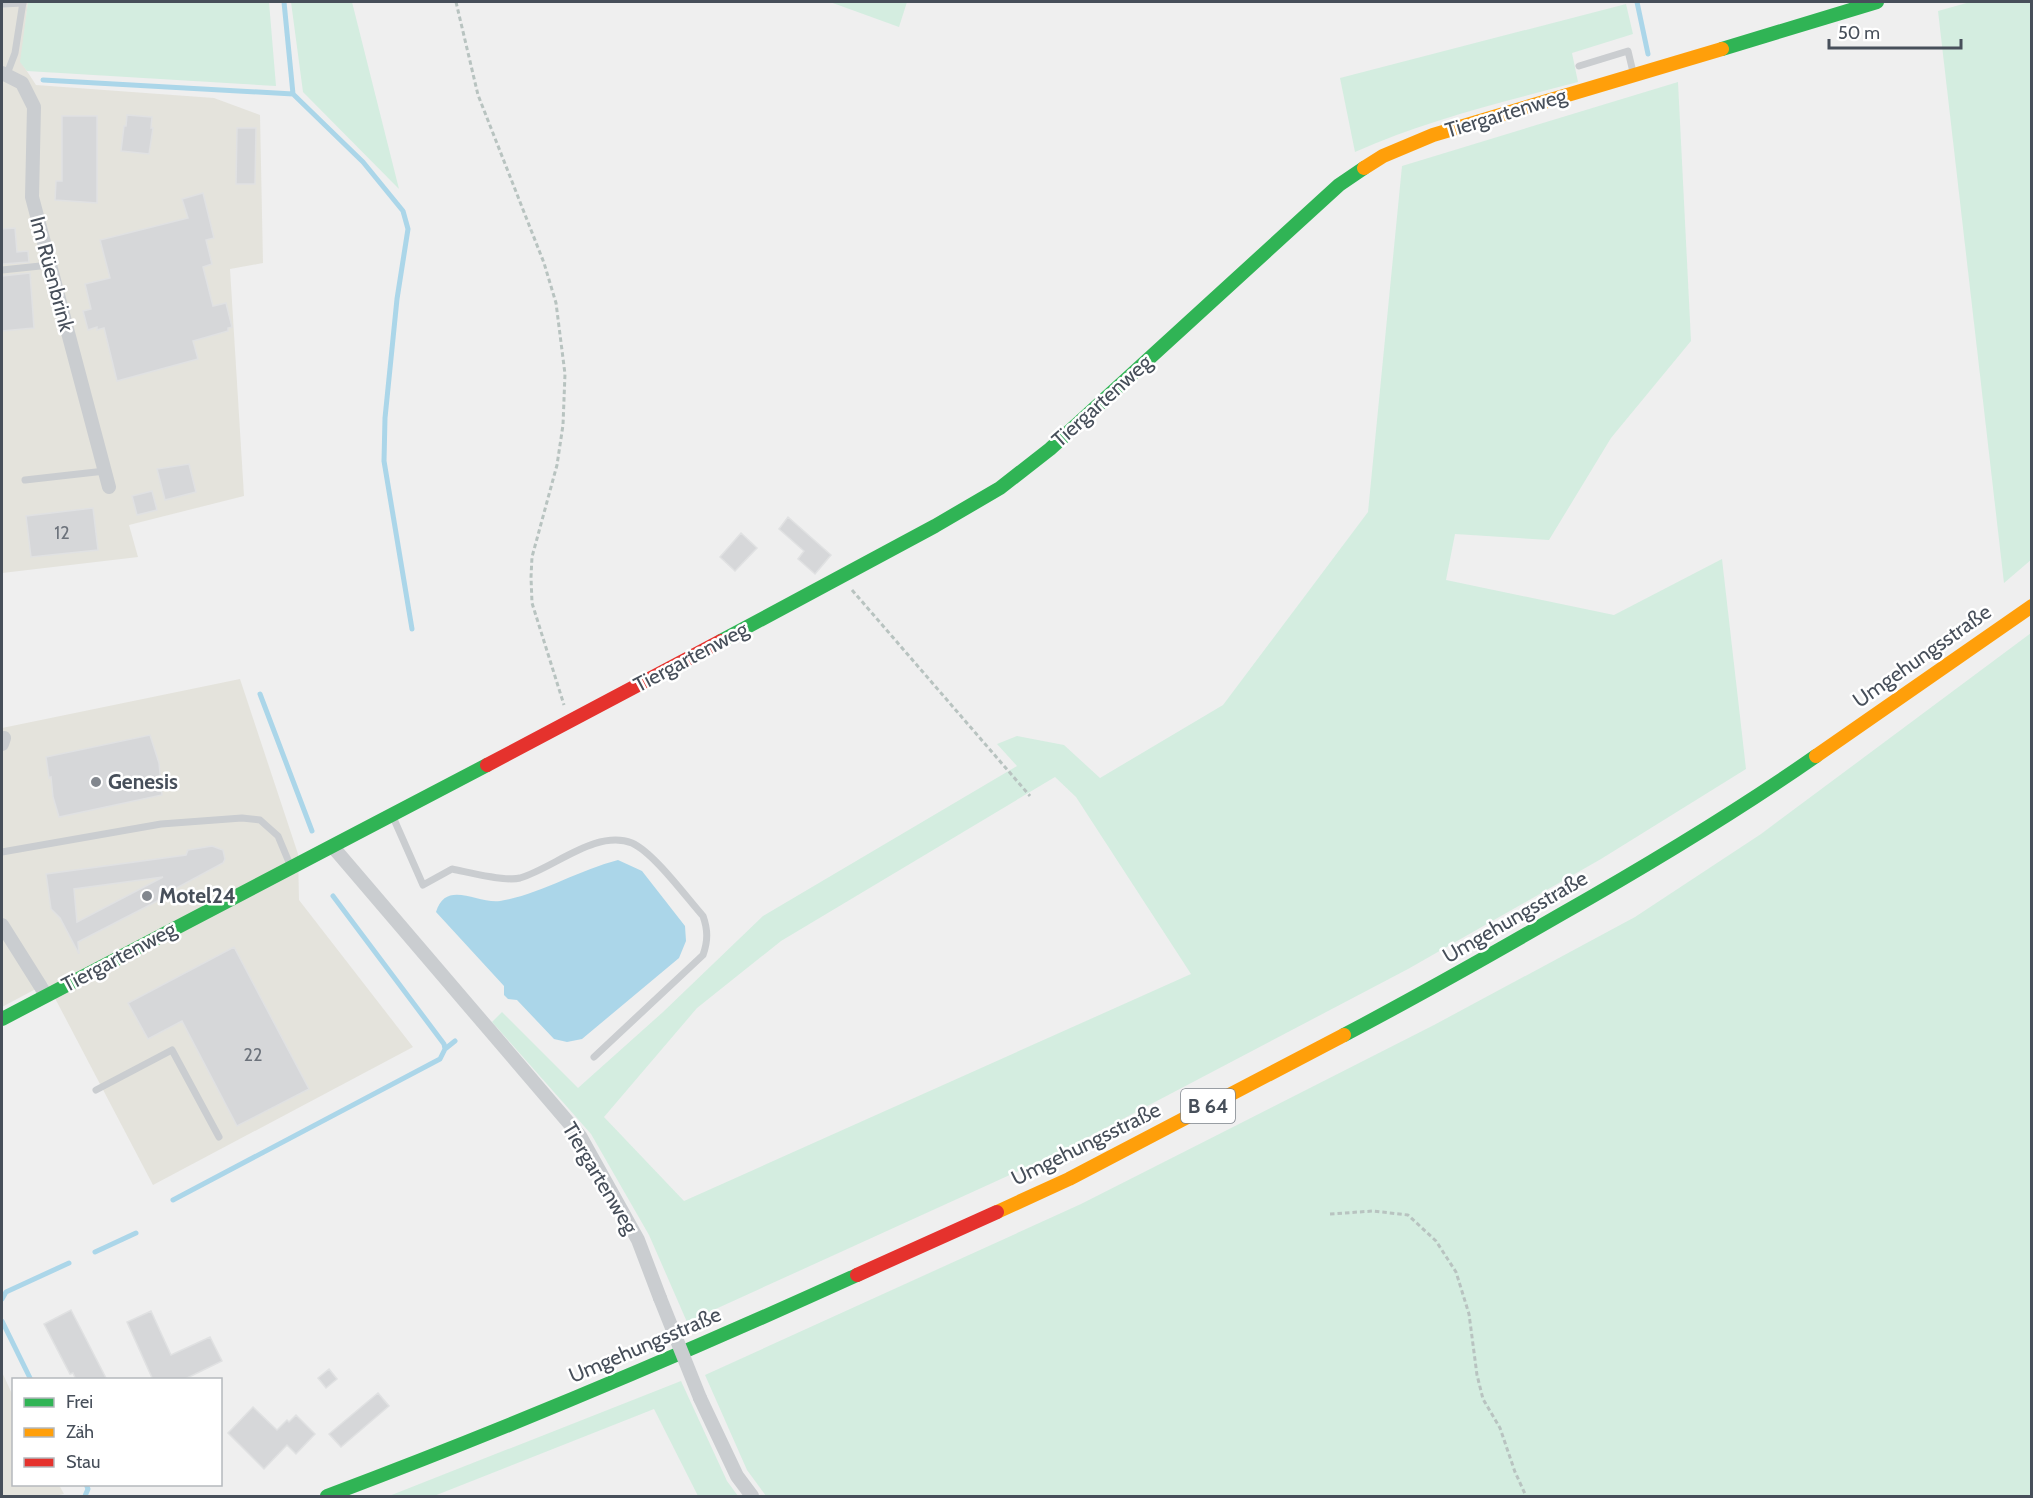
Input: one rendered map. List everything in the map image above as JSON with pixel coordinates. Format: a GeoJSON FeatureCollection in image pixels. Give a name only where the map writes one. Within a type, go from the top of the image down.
{"type":"FeatureCollection","features":[{"type":"Feature","properties":{"kind":"street","name":"Tiergartenweg"},"geometry":{"type":"LineString","coordinates":[[2,1019],[392,816],[842,577],[1000,488],[1041,456],[1339,185],[1383,156],[1433,135],[1876,2]]}},
{"type":"Feature","properties":{"kind":"street","name":"Im Rüenbrink"},"geometry":{"type":"LineString","coordinates":[[4,74],[22,83],[34,107],[32,197],[109,487]]}},
{"type":"Feature","properties":{"kind":"street","name":"Umgehungsstraße"},"geometry":{"type":"LineString","coordinates":[[327,1497],[426,1459],[735,1330],[1058,1184],[1422,994],[1612,885],[1766,791],[2031,606]]}},
{"type":"Feature","properties":{"kind":"street","name":"Tiergartenweg"},"geometry":{"type":"LineString","coordinates":[[333,847],[580,1136],[638,1240],[700,1398],[737,1476],[752,1497]]}},
{"type":"Feature","properties":{"kind":"street"},"geometry":{"type":"LineString","coordinates":[[2,925],[46,995]]}},
{"type":"Feature","properties":{"kind":"lane"},"geometry":{"type":"LineString","coordinates":[[2,4],[23,2],[15,53],[4,74]]}},
{"type":"Feature","properties":{"kind":"lane"},"geometry":{"type":"LineString","coordinates":[[1579,66],[1628,51],[1634,75]]}},
{"type":"Feature","properties":{"kind":"lane"},"geometry":{"type":"LineString","coordinates":[[2,270],[50,265]]}},
{"type":"Feature","properties":{"kind":"lane"},"geometry":{"type":"LineString","coordinates":[[25,480],[105,471]]}},
{"type":"Feature","properties":{"kind":"lane"},"geometry":{"type":"LineString","coordinates":[[392,816],[423,885],[452,869],[486,876],[518,879],[591,845],[615,839],[634,844],[652,859],[702,916],[707,927],[703,955],[594,1057]]}},
{"type":"Feature","properties":{"kind":"lane"},"geometry":{"type":"LineString","coordinates":[[2,852],[161,824],[243,818],[260,820],[278,836],[291,867]]}},
{"type":"Feature","properties":{"kind":"lane"},"geometry":{"type":"LineString","coordinates":[[96,1090],[172,1050],[219,1137]]}},
{"type":"Feature","properties":{"kind":"path"},"geometry":{"type":"LineString","coordinates":[[456,2],[478,95],[544,263],[555,303],[565,374],[563,425],[557,465],[532,557],[531,577],[532,603],[569,722]]}},
{"type":"Feature","properties":{"kind":"path"},"geometry":{"type":"LineString","coordinates":[[842,577],[1030,796]]}},
{"type":"Feature","properties":{"kind":"path"},"geometry":{"type":"LineString","coordinates":[[1330,1214],[1373,1211],[1408,1215],[1436,1241],[1456,1272],[1469,1314],[1483,1399],[1500,1428],[1526,1497]]}},
{"type":"Feature","properties":{"kind":"shaded area"},"geometry":{"type":"Polygon","coordinates":[[[2,2],[28,2],[21,62],[36,85],[214,98],[260,115],[263,263],[230,269],[244,496],[129,525],[138,557],[2,573],[2,2]]]}},
{"type":"Feature","properties":{"kind":"shaded area"},"geometry":{"type":"Polygon","coordinates":[[[240,679],[298,854],[299,900],[413,1047],[153,1185],[47,983],[2,1007],[2,728],[240,679]]]}},
{"type":"Feature","properties":{"kind":"shaded area"},"geometry":{"type":"Polygon","coordinates":[[[2,1372],[12,1394],[12,1486],[60,1486],[64,1494],[2,1496],[2,1372]]]}},
{"type":"Feature","properties":{"kind":"green space"},"geometry":{"type":"Polygon","coordinates":[[[28,2],[269,2],[276,86],[27,71],[20,62],[28,2]]]}},
{"type":"Feature","properties":{"kind":"green space"},"geometry":{"type":"Polygon","coordinates":[[[291,2],[352,2],[399,189],[303,92],[291,2]]]}},
{"type":"Feature","properties":{"kind":"green space"},"geometry":{"type":"Polygon","coordinates":[[[830,2],[907,2],[899,27],[830,2]]]}},
{"type":"Feature","properties":{"kind":"green space"},"geometry":{"type":"Polygon","coordinates":[[[1970,2],[2031,2],[2032,559],[2004,583],[1938,11],[1970,2]]]}},
{"type":"Feature","properties":{"kind":"green space"},"geometry":{"type":"Polygon","coordinates":[[[1626,4],[1633,34],[1572,53],[1578,82],[1437,121],[1355,152],[1340,78],[1626,4]]]}},
{"type":"Feature","properties":{"kind":"green space"},"geometry":{"type":"Polygon","coordinates":[[[1678,82],[1691,341],[1611,438],[1549,540],[1455,534],[1446,580],[1614,615],[1722,559],[1746,769],[1601,859],[1408,969],[1056,1154],[687,1322],[649,1235],[591,1134],[492,1022],[502,1012],[578,1088],[663,1012],[763,916],[1017,766],[997,744],[1017,736],[1064,745],[1100,778],[1223,705],[1368,512],[1402,166],[1678,82]],[[1055,777],[781,941],[697,1008],[604,1117],[684,1201],[1191,974],[1076,797],[1055,777]]]}},
{"type":"Feature","properties":{"kind":"green space"},"geometry":{"type":"Polygon","coordinates":[[[2031,633],[2031,1496],[766,1496],[747,1470],[705,1375],[1081,1204],[1434,1025],[1635,917],[1761,834],[2031,633]]]}},
{"type":"Feature","properties":{"kind":"green space"},"geometry":{"type":"Polygon","coordinates":[[[681,1381],[727,1481],[738,1496],[698,1496],[654,1409],[434,1496],[389,1496],[681,1381]]]}},
{"type":"Feature","properties":{"kind":"water"},"geometry":{"type":"Polygon","coordinates":[[[618,860],[642,871],[685,926],[686,941],[679,958],[582,1039],[567,1042],[554,1039],[517,1000],[508,999],[504,995],[504,986],[436,912],[441,902],[447,897],[463,895],[491,901],[514,898],[618,860]]]}},
{"type":"Feature","properties":{"kind":"building"},"geometry":{"type":"Polygon","coordinates":[[[127,115],[152,117],[151,128],[153,128],[149,154],[121,151],[127,115]]]}},
{"type":"Feature","properties":{"kind":"building"},"geometry":{"type":"Polygon","coordinates":[[[62,116],[97,116],[97,203],[55,200],[56,181],[62,181],[62,116]]]}},
{"type":"Feature","properties":{"kind":"building"},"geometry":{"type":"Polygon","coordinates":[[[237,128],[256,128],[255,184],[236,184],[237,128]]]}},
{"type":"Feature","properties":{"kind":"building"},"geometry":{"type":"Polygon","coordinates":[[[203,193],[214,238],[206,240],[212,264],[203,267],[213,306],[226,303],[232,327],[228,328],[228,331],[193,341],[198,359],[117,381],[104,328],[97,330],[97,327],[88,330],[83,311],[91,309],[85,284],[110,278],[100,240],[188,218],[182,199],[203,193]]]}},
{"type":"Feature","properties":{"kind":"building"},"geometry":{"type":"Polygon","coordinates":[[[15,228],[17,252],[28,251],[29,262],[2,264],[2,229],[15,228]]]}},
{"type":"Feature","properties":{"kind":"building"},"geometry":{"type":"Polygon","coordinates":[[[30,273],[34,328],[2,331],[2,276],[30,273]]]}},
{"type":"Feature","properties":{"kind":"building"},"geometry":{"type":"Polygon","coordinates":[[[189,464],[196,492],[165,500],[157,469],[189,464]]]}},
{"type":"Feature","properties":{"kind":"building"},"geometry":{"type":"Polygon","coordinates":[[[152,491],[157,510],[137,515],[132,496],[152,491]]]}},
{"type":"Feature","properties":{"kind":"building"},"geometry":{"type":"Polygon","coordinates":[[[93,508],[98,550],[31,557],[26,516],[93,508]]]}},
{"type":"Feature","properties":{"kind":"building"},"geometry":{"type":"Polygon","coordinates":[[[788,517],[831,555],[815,574],[798,559],[804,551],[779,529],[788,517]]]}},
{"type":"Feature","properties":{"kind":"building"},"geometry":{"type":"Polygon","coordinates":[[[741,533],[757,548],[735,571],[720,557],[741,533]]]}},
{"type":"Feature","properties":{"kind":"building"},"geometry":{"type":"Polygon","coordinates":[[[150,735],[159,763],[162,795],[59,817],[46,757],[150,735]]]}},
{"type":"Feature","properties":{"kind":"building","name":"Motel24"},"geometry":{"type":"Polygon","coordinates":[[[212,846],[223,850],[225,859],[223,863],[171,891],[173,893],[78,942],[79,954],[60,918],[51,909],[46,874],[186,855],[188,850],[212,846]],[[163,877],[74,889],[77,922],[163,877]]]}},
{"type":"Feature","properties":{"kind":"building"},"geometry":{"type":"Polygon","coordinates":[[[234,947],[309,1089],[237,1126],[182,1021],[148,1039],[128,1003],[234,947]]]}},
{"type":"Feature","properties":{"kind":"building"},"geometry":{"type":"Polygon","coordinates":[[[71,1310],[106,1378],[75,1378],[73,1373],[70,1374],[44,1324],[71,1310]]]}},
{"type":"Feature","properties":{"kind":"building"},"geometry":{"type":"Polygon","coordinates":[[[151,1311],[171,1355],[210,1337],[222,1361],[187,1378],[152,1378],[127,1322],[151,1311]]]}},
{"type":"Feature","properties":{"kind":"building"},"geometry":{"type":"Polygon","coordinates":[[[329,1369],[337,1379],[326,1388],[318,1378],[329,1369]]]}},
{"type":"Feature","properties":{"kind":"building"},"geometry":{"type":"Polygon","coordinates":[[[378,1393],[389,1406],[341,1447],[329,1434],[378,1393]]]}},
{"type":"Feature","properties":{"kind":"building"},"geometry":{"type":"Polygon","coordinates":[[[253,1407],[277,1430],[296,1415],[315,1434],[296,1454],[287,1445],[264,1469],[228,1433],[253,1407]]]}},
{"type":"Feature","properties":{"kind":"waterway"},"geometry":{"type":"LineString","coordinates":[[284,2],[293,94],[363,162],[403,211],[408,229],[397,299],[385,418],[384,461],[412,629]]}},
{"type":"Feature","properties":{"kind":"waterway"},"geometry":{"type":"LineString","coordinates":[[1637,2],[1648,54]]}},
{"type":"Feature","properties":{"kind":"waterway"},"geometry":{"type":"LineString","coordinates":[[43,80],[293,94]]}},
{"type":"Feature","properties":{"kind":"waterway"},"geometry":{"type":"LineString","coordinates":[[260,694],[312,831]]}},
{"type":"Feature","properties":{"kind":"waterway"},"geometry":{"type":"LineString","coordinates":[[173,1200],[440,1059],[445,1049],[444,1044],[333,896]]}},
{"type":"Feature","properties":{"kind":"waterway"},"geometry":{"type":"LineString","coordinates":[[445,1049],[455,1041]]}},
{"type":"Feature","properties":{"kind":"waterway"},"geometry":{"type":"LineString","coordinates":[[95,1252],[136,1233]]}},
{"type":"Feature","properties":{"kind":"waterway"},"geometry":{"type":"LineString","coordinates":[[2,1299],[6,1292],[69,1263]]}},
{"type":"Feature","properties":{"kind":"waterway"},"geometry":{"type":"LineString","coordinates":[[2,1321],[30,1378]]}},
{"type":"Feature","properties":{"kind":"waterway"},"geometry":{"type":"LineString","coordinates":[[85,1496],[87,1486]]}},
{"type":"Feature","properties":{"kind":"traffic: fast"},"geometry":{"type":"LineString","coordinates":[[1722,49],[1877,2]]}},
{"type":"Feature","properties":{"kind":"traffic: fast"},"geometry":{"type":"LineString","coordinates":[[721,641],[935,526],[1000,488],[1050,449],[1339,185],[1364,168]]}},
{"type":"Feature","properties":{"kind":"traffic: fast"},"geometry":{"type":"LineString","coordinates":[[1344,1035],[1478,962],[1624,878],[1721,819],[1816,756]]}},
{"type":"Feature","properties":{"kind":"traffic: fast"},"geometry":{"type":"LineString","coordinates":[[2,1019],[487,765]]}},
{"type":"Feature","properties":{"kind":"traffic: fast"},"geometry":{"type":"LineString","coordinates":[[327,1496],[594,1390],[857,1275]]}},
{"type":"Feature","properties":{"kind":"traffic: slow"},"geometry":{"type":"LineString","coordinates":[[1364,168],[1383,156],[1433,135],[1722,49]]}},
{"type":"Feature","properties":{"kind":"traffic: slow"},"geometry":{"type":"LineString","coordinates":[[1816,756],[2032,606]]}},
{"type":"Feature","properties":{"kind":"traffic: slow"},"geometry":{"type":"LineString","coordinates":[[997,1212],[1069,1179],[1344,1035]]}},
{"type":"Feature","properties":{"kind":"traffic: jam"},"geometry":{"type":"LineString","coordinates":[[487,765],[721,641]]}},
{"type":"Feature","properties":{"kind":"traffic: jam"},"geometry":{"type":"LineString","coordinates":[[857,1275],[997,1212]]}},
{"type":"Feature","properties":{"kind":"place","name":"Genesis"},"geometry":{"type":"Point","coordinates":[96,782]}},
{"type":"Feature","properties":{"kind":"place","name":"Motel24"},"geometry":{"type":"Point","coordinates":[147,896]}}]}
